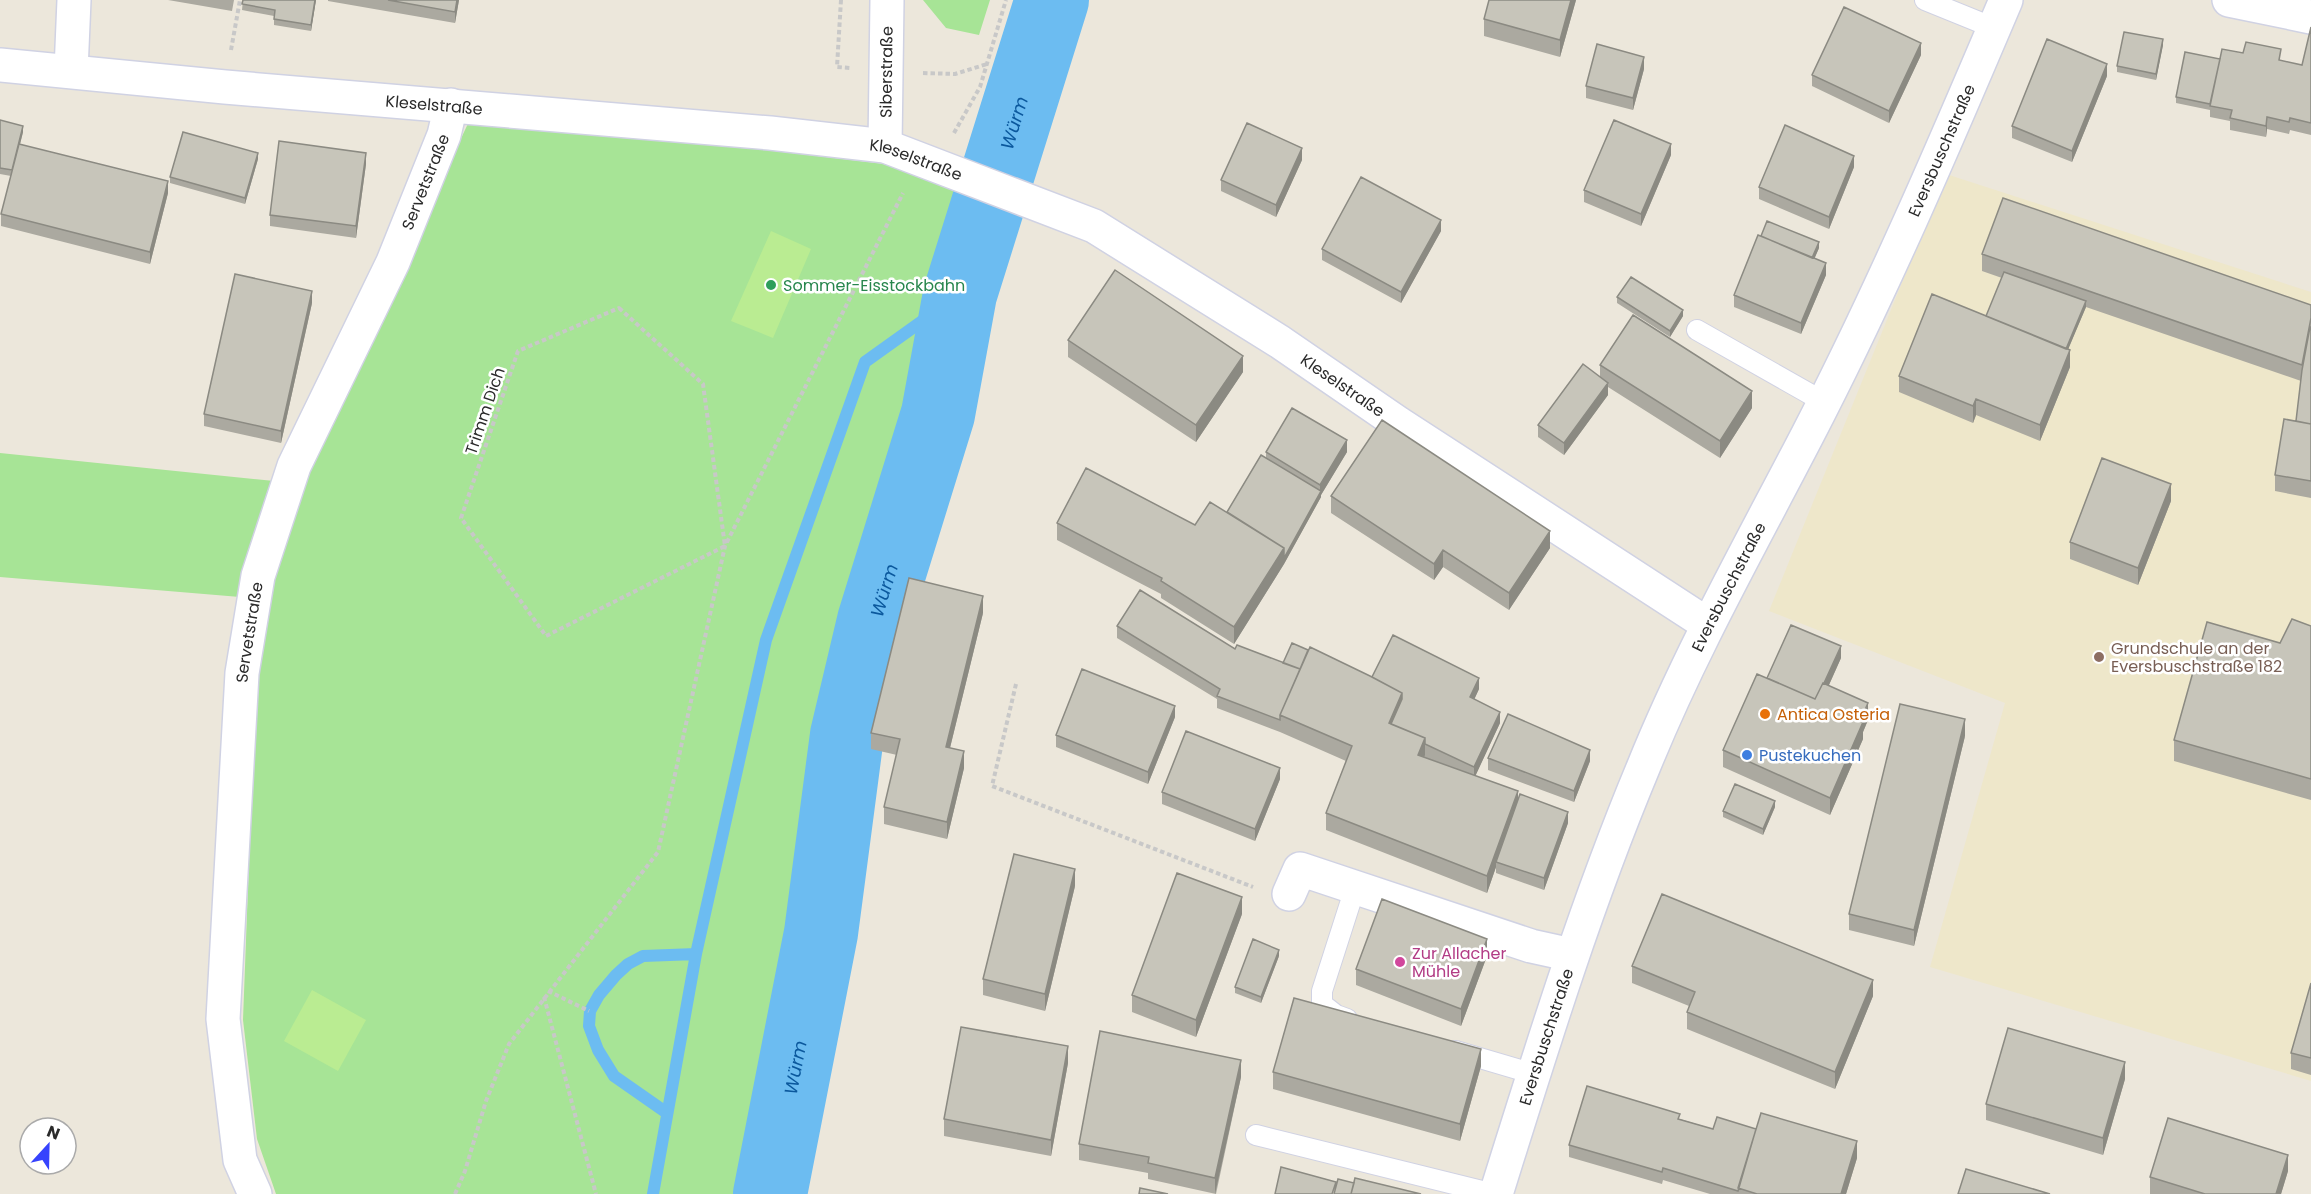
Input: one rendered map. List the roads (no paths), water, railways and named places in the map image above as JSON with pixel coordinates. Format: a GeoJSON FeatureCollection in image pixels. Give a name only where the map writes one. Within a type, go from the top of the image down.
{"type":"FeatureCollection","features":[{"type":"Feature","properties":{"kind":"street"},"geometry":{"type":"LineString","coordinates":[[71,71],[74,0]]}},
{"type":"Feature","properties":{"kind":"street","name":"Siberstraße"},"geometry":{"type":"LineString","coordinates":[[885,146],[887,0]]}},
{"type":"Feature","properties":{"kind":"street"},"geometry":{"type":"LineString","coordinates":[[2229,0],[2311,17]]}},
{"type":"Feature","properties":{"kind":"street","name":"Eversbuschstraße"},"geometry":{"type":"LineString","coordinates":[[1495,1194],[1572,955],[1642,768],[1707,624],[1824,402],[1903,240],[2000,14]]}},
{"type":"Feature","properties":{"kind":"street","name":"Kleselstraße"},"geometry":{"type":"LineString","coordinates":[[0,65],[225,87],[770,133],[885,146],[1094,226],[1280,342],[1398,423],[1707,624]]}},
{"type":"Feature","properties":{"kind":"street","name":"Servetstraße"},"geometry":{"type":"LineString","coordinates":[[255,1194],[240,1160],[223,1019],[242,673],[258,576],[294,466],[393,262],[444,135],[451,105]]}},
{"type":"Feature","properties":{"kind":"street"},"geometry":{"type":"LineString","coordinates":[[1289,894],[1300,869],[1531,946],[1572,955]]}},
{"type":"Feature","properties":{"kind":"lane"},"geometry":{"type":"LineString","coordinates":[[1925,0],[2000,14]]}},
{"type":"Feature","properties":{"kind":"lane"},"geometry":{"type":"LineString","coordinates":[[1697,330],[1824,402]]}},
{"type":"Feature","properties":{"kind":"lane"},"geometry":{"type":"LineString","coordinates":[[1354,888],[1322,991],[1322,1004],[1336,1016],[1369,1025]]}},
{"type":"Feature","properties":{"kind":"lane"},"geometry":{"type":"LineString","coordinates":[[1435,1045],[1534,1074]]}},
{"type":"Feature","properties":{"kind":"lane"},"geometry":{"type":"LineString","coordinates":[[1256,1135],[1495,1194]]}},
{"type":"Feature","properties":{"kind":"waterway","name":"Würm"},"geometry":{"type":"LineString","coordinates":[[770,1194],[821,933],[847,735],[874,621],[938,414],[960,294],[1052,0]]}},
{"type":"Feature","properties":{"kind":"waterway"},"geometry":{"type":"LineString","coordinates":[[653,1194],[696,954],[766,640],[865,362],[960,294]]}},
{"type":"Feature","properties":{"kind":"waterway"},"geometry":{"type":"LineString","coordinates":[[667,1113],[614,1076],[598,1050],[589,1026],[590,1011],[599,995],[628,964],[643,956],[696,954]]}},
{"type":"Feature","properties":{"kind":"place","name":"Sommer-Eisstockbahn"},"geometry":{"type":"Point","coordinates":[771,285]}},
{"type":"Feature","properties":{"kind":"place","name":"Grundschule an der Eversbuschstraße 182"},"geometry":{"type":"Point","coordinates":[2099,657]}},
{"type":"Feature","properties":{"kind":"place","name":"Antica Osteria"},"geometry":{"type":"Point","coordinates":[1765,714]}},
{"type":"Feature","properties":{"kind":"place","name":"Pustekuchen"},"geometry":{"type":"Point","coordinates":[1747,755]}},
{"type":"Feature","properties":{"kind":"place","name":"Zur Allacher Mühle"},"geometry":{"type":"Point","coordinates":[1400,962]}}]}
